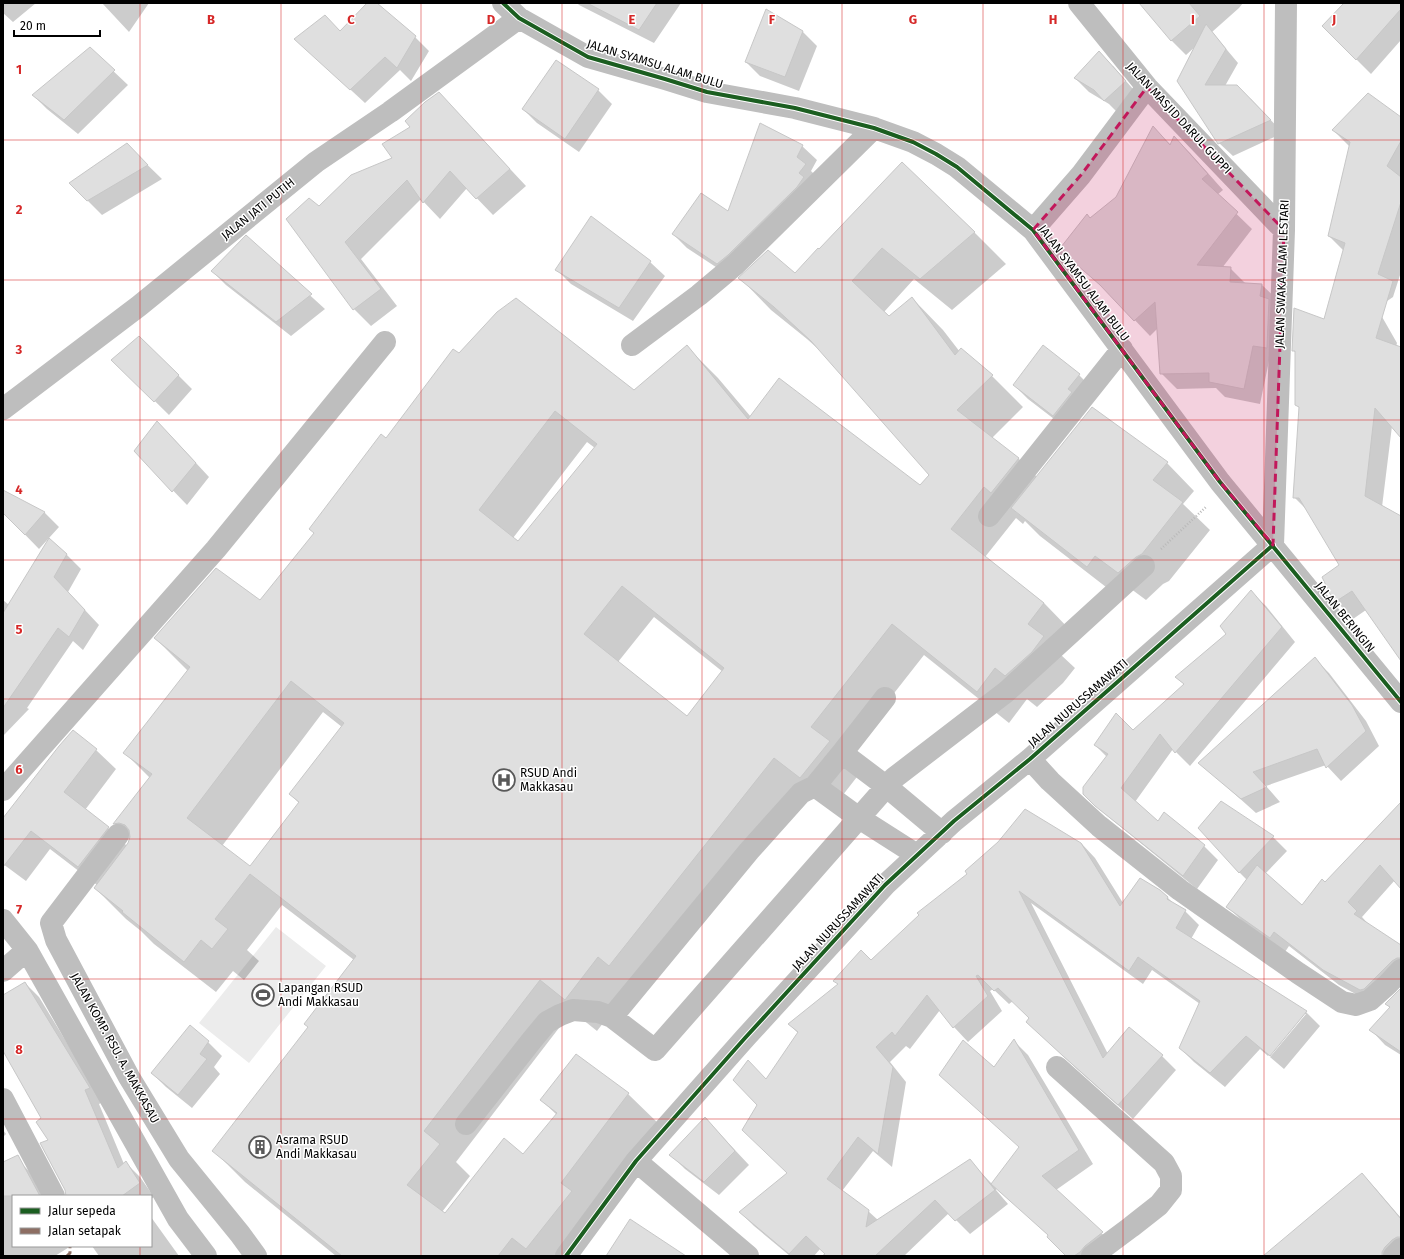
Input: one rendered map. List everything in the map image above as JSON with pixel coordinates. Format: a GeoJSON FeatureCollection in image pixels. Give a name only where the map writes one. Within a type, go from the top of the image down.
{"type":"FeatureCollection","features":[{"type":"Feature","properties":{"kind":"street","name":"JALAN SYAMSU ALAM BULU"},"geometry":{"type":"LineString","coordinates":[[504,3],[519,18],[588,57],[707,92],[795,108],[874,128],[913,142],[957,167],[1034,230],[1225,489],[1273,545]]}},
{"type":"Feature","properties":{"kind":"street","name":"JALAN MASJID DARUL GUPPI"},"geometry":{"type":"LineString","coordinates":[[1080,3],[1147,87],[1284,230]]}},
{"type":"Feature","properties":{"kind":"street","name":"JALAN SWAKA ALAM LESTARI"},"geometry":{"type":"LineString","coordinates":[[1273,545],[1284,230],[1286,3]]}},
{"type":"Feature","properties":{"kind":"street","name":"JALAN JATI PUTIH"},"geometry":{"type":"LineString","coordinates":[[3,409],[139,306],[316,162],[396,107],[519,18]]}},
{"type":"Feature","properties":{"kind":"street"},"geometry":{"type":"LineString","coordinates":[[1034,230],[1081,175],[1147,87]]}},
{"type":"Feature","properties":{"kind":"street"},"geometry":{"type":"LineString","coordinates":[[632,345],[699,295],[736,264],[874,128]]}},
{"type":"Feature","properties":{"kind":"street"},"geometry":{"type":"LineString","coordinates":[[3,790],[216,549],[385,342]]}},
{"type":"Feature","properties":{"kind":"street"},"geometry":{"type":"LineString","coordinates":[[989,516],[1122,349]]}},
{"type":"Feature","properties":{"kind":"street","name":"JALAN BERINGIN"},"geometry":{"type":"LineString","coordinates":[[1273,545],[1401,702]]}},
{"type":"Feature","properties":{"kind":"street","name":"JALAN NURUSSAMAWATI"},"geometry":{"type":"LineString","coordinates":[[566,1256],[636,1161],[745,1038],[885,885],[954,821],[1030,759],[1273,545]]}},
{"type":"Feature","properties":{"kind":"street"},"geometry":{"type":"LineString","coordinates":[[466,1124],[547,1022],[560,1015],[573,1010],[598,1012],[612,1017],[655,1050],[894,778],[1006,692],[1144,566]]}},
{"type":"Feature","properties":{"kind":"street"},"geometry":{"type":"LineString","coordinates":[[612,1017],[749,851],[801,793],[815,786],[885,698]]}},
{"type":"Feature","properties":{"kind":"street"},"geometry":{"type":"LineString","coordinates":[[842,753],[887,787],[942,832]]}},
{"type":"Feature","properties":{"kind":"street"},"geometry":{"type":"LineString","coordinates":[[1030,759],[1099,826],[1168,880],[1298,973],[1342,1002],[1356,1005],[1370,1000],[1401,970]]}},
{"type":"Feature","properties":{"kind":"street"},"geometry":{"type":"LineString","coordinates":[[815,786],[859,818],[917,855]]}},
{"type":"Feature","properties":{"kind":"street","name":"JALAN KOMP. RSU. A. MAKKASAU"},"geometry":{"type":"LineString","coordinates":[[118,835],[51,923],[56,940],[129,1077],[179,1159],[256,1256]]}},
{"type":"Feature","properties":{"kind":"street"},"geometry":{"type":"LineString","coordinates":[[3,920],[27,950],[178,1219],[206,1256]]}},
{"type":"Feature","properties":{"kind":"street"},"geometry":{"type":"LineString","coordinates":[[3,971],[27,950]]}},
{"type":"Feature","properties":{"kind":"street"},"geometry":{"type":"LineString","coordinates":[[1057,1067],[1164,1163],[1171,1176],[1171,1190],[1159,1205],[1131,1228],[1092,1256]]}},
{"type":"Feature","properties":{"kind":"street"},"geometry":{"type":"LineString","coordinates":[[3,1099],[53,1195]]}},
{"type":"Feature","properties":{"kind":"street"},"geometry":{"type":"LineString","coordinates":[[636,1161],[748,1256]]}},
{"type":"Feature","properties":{"kind":"street"},"geometry":{"type":"LineString","coordinates":[[1394,1256],[1401,1249]]}},
{"type":"Feature","properties":{"kind":"path"},"geometry":{"type":"LineString","coordinates":[[1144,566],[1225,489]]}},
{"type":"Feature","properties":{"kind":"highlighted area"},"geometry":{"type":"Polygon","coordinates":[[[1147,87],[1284,230],[1273,545],[1220,482],[1033,230],[1081,175],[1147,87]]]}},
{"type":"Feature","properties":{"kind":"shaded area","name":"Lapangan RSUD Andi Makkasau"},"geometry":{"type":"Polygon","coordinates":[[[276,927],[326,966],[249,1063],[199,1023],[276,927]]]}},
{"type":"Feature","properties":{"kind":"building"},"geometry":{"type":"Polygon","coordinates":[[[367,3],[377,3],[416,36],[397,68],[385,57],[350,90],[294,39],[325,15],[340,31],[367,3]]]}},
{"type":"Feature","properties":{"kind":"building"},"geometry":{"type":"Polygon","coordinates":[[[587,3],[657,3],[639,30],[587,3]]]}},
{"type":"Feature","properties":{"kind":"building"},"geometry":{"type":"Polygon","coordinates":[[[1139,3],[1189,3],[1200,16],[1171,41],[1139,3]]]}},
{"type":"Feature","properties":{"kind":"building"},"geometry":{"type":"Polygon","coordinates":[[[1344,3],[1401,3],[1401,9],[1356,60],[1322,26],[1344,3]]]}},
{"type":"Feature","properties":{"kind":"building"},"geometry":{"type":"Polygon","coordinates":[[[766,9],[803,31],[785,77],[745,62],[766,9]]]}},
{"type":"Feature","properties":{"kind":"building"},"geometry":{"type":"Polygon","coordinates":[[[1206,24],[1226,49],[1205,85],[1237,85],[1271,120],[1218,144],[1177,81],[1206,24]]]}},
{"type":"Feature","properties":{"kind":"building"},"geometry":{"type":"Polygon","coordinates":[[[90,47],[115,70],[64,120],[32,95],[90,47]]]}},
{"type":"Feature","properties":{"kind":"building"},"geometry":{"type":"Polygon","coordinates":[[[1099,51],[1126,81],[1104,101],[1094,90],[1074,78],[1099,51]]]}},
{"type":"Feature","properties":{"kind":"building"},"geometry":{"type":"Polygon","coordinates":[[[556,60],[599,89],[565,139],[522,109],[556,60]]]}},
{"type":"Feature","properties":{"kind":"building"},"geometry":{"type":"Polygon","coordinates":[[[439,92],[510,169],[476,199],[450,171],[423,203],[407,180],[345,242],[381,289],[353,310],[286,219],[309,198],[319,206],[351,175],[392,158],[382,144],[410,127],[405,121],[425,102],[439,92]]]}},
{"type":"Feature","properties":{"kind":"building"},"geometry":{"type":"Polygon","coordinates":[[[1368,93],[1401,117],[1401,141],[1387,166],[1401,177],[1401,202],[1378,274],[1393,281],[1376,338],[1401,347],[1401,438],[1375,408],[1365,496],[1401,516],[1401,661],[1352,591],[1335,602],[1332,598],[1322,577],[1339,565],[1299,498],[1293,498],[1299,407],[1295,405],[1295,351],[1292,351],[1294,308],[1324,319],[1345,243],[1328,236],[1350,142],[1332,130],[1368,93]]]}},
{"type":"Feature","properties":{"kind":"building"},"geometry":{"type":"Polygon","coordinates":[[[760,123],[803,145],[797,157],[806,164],[799,173],[804,177],[797,187],[717,264],[672,234],[701,193],[728,211],[760,123]]]}},
{"type":"Feature","properties":{"kind":"building"},"geometry":{"type":"Polygon","coordinates":[[[1153,126],[1170,145],[1174,136],[1208,174],[1202,179],[1238,212],[1197,265],[1231,267],[1230,282],[1262,284],[1260,296],[1269,299],[1267,348],[1253,346],[1244,389],[1209,382],[1209,373],[1160,374],[1155,302],[1134,321],[1100,285],[1068,257],[1061,247],[1087,214],[1090,218],[1116,197],[1153,126]]]}},
{"type":"Feature","properties":{"kind":"building"},"geometry":{"type":"Polygon","coordinates":[[[127,143],[148,165],[87,201],[69,183],[127,143]]]}},
{"type":"Feature","properties":{"kind":"building"},"geometry":{"type":"Polygon","coordinates":[[[902,162],[975,232],[920,279],[882,248],[852,281],[889,316],[912,297],[955,355],[961,348],[993,375],[957,410],[1019,458],[991,493],[984,487],[951,529],[1044,603],[1028,624],[1044,636],[1032,652],[1005,676],[995,668],[977,692],[892,624],[811,727],[830,741],[800,778],[774,758],[609,966],[598,957],[565,1000],[540,980],[424,1131],[440,1144],[407,1185],[445,1213],[504,1138],[523,1154],[557,1113],[540,1100],[576,1054],[629,1093],[561,1183],[572,1191],[526,1249],[512,1238],[498,1256],[342,1256],[212,1151],[308,1027],[304,1024],[356,956],[250,874],[215,919],[228,929],[212,949],[201,940],[184,962],[94,888],[128,843],[130,837],[129,830],[125,825],[119,823],[113,824],[152,774],[123,753],[190,667],[154,638],[216,568],[260,600],[314,533],[309,529],[381,434],[386,438],[453,349],[459,353],[497,312],[516,298],[634,390],[687,345],[748,419],[779,378],[920,485],[929,475],[811,341],[774,307],[738,278],[768,250],[795,273],[818,248],[819,249],[902,162]],[[555,411],[479,510],[518,541],[597,444],[555,411]],[[622,586],[584,634],[687,716],[724,668],[622,586]],[[291,681],[187,818],[250,866],[299,802],[289,794],[344,723],[291,681]]]}},
{"type":"Feature","properties":{"kind":"building"},"geometry":{"type":"Polygon","coordinates":[[[591,216],[651,261],[619,308],[555,270],[591,216]]]}},
{"type":"Feature","properties":{"kind":"building"},"geometry":{"type":"Polygon","coordinates":[[[246,235],[312,294],[276,322],[211,271],[246,235]]]}},
{"type":"Feature","properties":{"kind":"building"},"geometry":{"type":"Polygon","coordinates":[[[139,336],[179,375],[154,402],[111,360],[139,336]]]}},
{"type":"Feature","properties":{"kind":"building"},"geometry":{"type":"Polygon","coordinates":[[[1043,345],[1080,374],[1068,389],[1072,392],[1053,416],[1013,385],[1043,345]]]}},
{"type":"Feature","properties":{"kind":"building"},"geometry":{"type":"Polygon","coordinates":[[[1092,407],[1168,462],[1153,480],[1183,502],[1142,554],[1136,557],[1118,573],[1095,556],[1087,567],[1011,508],[1092,407]]]}},
{"type":"Feature","properties":{"kind":"building"},"geometry":{"type":"Polygon","coordinates":[[[157,421],[196,463],[172,492],[134,451],[157,421]]]}},
{"type":"Feature","properties":{"kind":"building"},"geometry":{"type":"Polygon","coordinates":[[[3,490],[45,512],[25,535],[3,513],[3,490]]]}},
{"type":"Feature","properties":{"kind":"building"},"geometry":{"type":"Polygon","coordinates":[[[49,538],[67,554],[54,577],[85,610],[69,637],[58,628],[3,708],[3,613],[49,538]]]}},
{"type":"Feature","properties":{"kind":"building"},"geometry":{"type":"Polygon","coordinates":[[[1251,590],[1282,627],[1175,753],[1160,734],[1121,788],[1158,821],[1164,812],[1205,845],[1183,876],[1095,806],[1083,794],[1083,787],[1108,754],[1094,745],[1116,713],[1133,730],[1184,684],[1175,677],[1226,634],[1220,626],[1251,590]]]}},
{"type":"Feature","properties":{"kind":"building"},"geometry":{"type":"Polygon","coordinates":[[[1315,657],[1352,705],[1366,731],[1326,768],[1317,749],[1253,772],[1267,787],[1241,799],[1198,763],[1315,657]]]}},
{"type":"Feature","properties":{"kind":"building"},"geometry":{"type":"Polygon","coordinates":[[[73,730],[97,749],[64,792],[109,827],[78,867],[31,831],[3,867],[3,818],[73,730]]]}},
{"type":"Feature","properties":{"kind":"building"},"geometry":{"type":"Polygon","coordinates":[[[1221,801],[1274,836],[1239,873],[1198,828],[1221,801]]]}},
{"type":"Feature","properties":{"kind":"building"},"geometry":{"type":"Polygon","coordinates":[[[1401,802],[1401,889],[1380,865],[1348,902],[1357,911],[1354,914],[1401,945],[1401,958],[1397,958],[1392,961],[1364,989],[1360,990],[1323,970],[1274,932],[1270,938],[1226,907],[1257,865],[1302,905],[1322,879],[1325,882],[1401,802]]]}},
{"type":"Feature","properties":{"kind":"building"},"geometry":{"type":"Polygon","coordinates":[[[1025,809],[1081,843],[1120,906],[1140,878],[1160,890],[1168,897],[1167,899],[1186,910],[1176,928],[1307,1011],[1270,1056],[1246,1036],[1210,1073],[1179,1048],[1200,1001],[1138,957],[1129,971],[1019,891],[1103,1058],[1129,1027],[1163,1055],[1118,1105],[1026,1022],[1029,1018],[998,988],[994,991],[978,975],[976,976],[988,996],[953,1028],[927,995],[895,1036],[892,1032],[876,1047],[893,1067],[878,1154],[858,1137],[827,1179],[869,1210],[866,1227],[970,1159],[995,1190],[955,1221],[935,1200],[875,1256],[822,1256],[825,1254],[806,1236],[789,1254],[739,1212],[787,1173],[742,1130],[757,1105],[733,1080],[748,1060],[766,1079],[798,1032],[788,1024],[838,984],[833,981],[861,950],[871,960],[919,915],[917,913],[967,874],[965,871],[998,842],[1025,809]]]}},
{"type":"Feature","properties":{"kind":"building"},"geometry":{"type":"Polygon","coordinates":[[[25,982],[90,1088],[85,1090],[118,1168],[126,1161],[140,1183],[123,1195],[66,1195],[65,1190],[40,1143],[48,1140],[36,1122],[41,1118],[3,1051],[3,995],[25,982]]]}},
{"type":"Feature","properties":{"kind":"building"},"geometry":{"type":"Polygon","coordinates":[[[1401,988],[1401,1052],[1369,1030],[1390,1007],[1385,1004],[1401,988]]]}},
{"type":"Feature","properties":{"kind":"building"},"geometry":{"type":"Polygon","coordinates":[[[190,1025],[209,1041],[200,1054],[207,1059],[178,1095],[151,1073],[190,1025]]]}},
{"type":"Feature","properties":{"kind":"building"},"geometry":{"type":"Polygon","coordinates":[[[1014,1039],[1079,1150],[1042,1176],[1103,1232],[1074,1256],[1066,1256],[1047,1237],[1048,1235],[991,1184],[1019,1147],[939,1075],[963,1040],[994,1067],[1014,1039]]]}},
{"type":"Feature","properties":{"kind":"building"},"geometry":{"type":"Polygon","coordinates":[[[705,1117],[735,1151],[704,1182],[669,1155],[705,1117]]]}},
{"type":"Feature","properties":{"kind":"building"},"geometry":{"type":"Polygon","coordinates":[[[18,1155],[39,1195],[3,1196],[3,1162],[18,1155]]]}},
{"type":"Feature","properties":{"kind":"building"},"geometry":{"type":"Polygon","coordinates":[[[1362,1173],[1401,1219],[1401,1237],[1397,1237],[1392,1240],[1385,1247],[1382,1252],[1382,1256],[1263,1256],[1362,1173]]]}},
{"type":"Feature","properties":{"kind":"building"},"geometry":{"type":"Polygon","coordinates":[[[630,1219],[686,1256],[606,1256],[630,1219]]]}},
{"type":"Feature","properties":{"kind":"marked path"},"geometry":{"type":"LineString","coordinates":[[67,1256],[70,1253],[70,1247]]}},
{"type":"Feature","properties":{"kind":"cycle path"},"geometry":{"type":"LineString","coordinates":[[503,3],[519,18],[588,57],[707,92],[795,108],[874,128],[913,142],[957,167],[1033,230],[1220,482],[1401,702]]}},
{"type":"Feature","properties":{"kind":"cycle path"},"geometry":{"type":"LineString","coordinates":[[566,1256],[636,1161],[745,1038],[885,885],[954,821],[1030,759],[1273,545]]}},
{"type":"Feature","properties":{"kind":"place","name":"RSUD Andi Makkasau"},"geometry":{"type":"Point","coordinates":[504,780]}},
{"type":"Feature","properties":{"kind":"place","name":"Lapangan RSUD Andi Makkasau"},"geometry":{"type":"Point","coordinates":[263,995]}},
{"type":"Feature","properties":{"kind":"place","name":"Asrama RSUD Andi Makkasau"},"geometry":{"type":"Point","coordinates":[260,1147]}}]}
